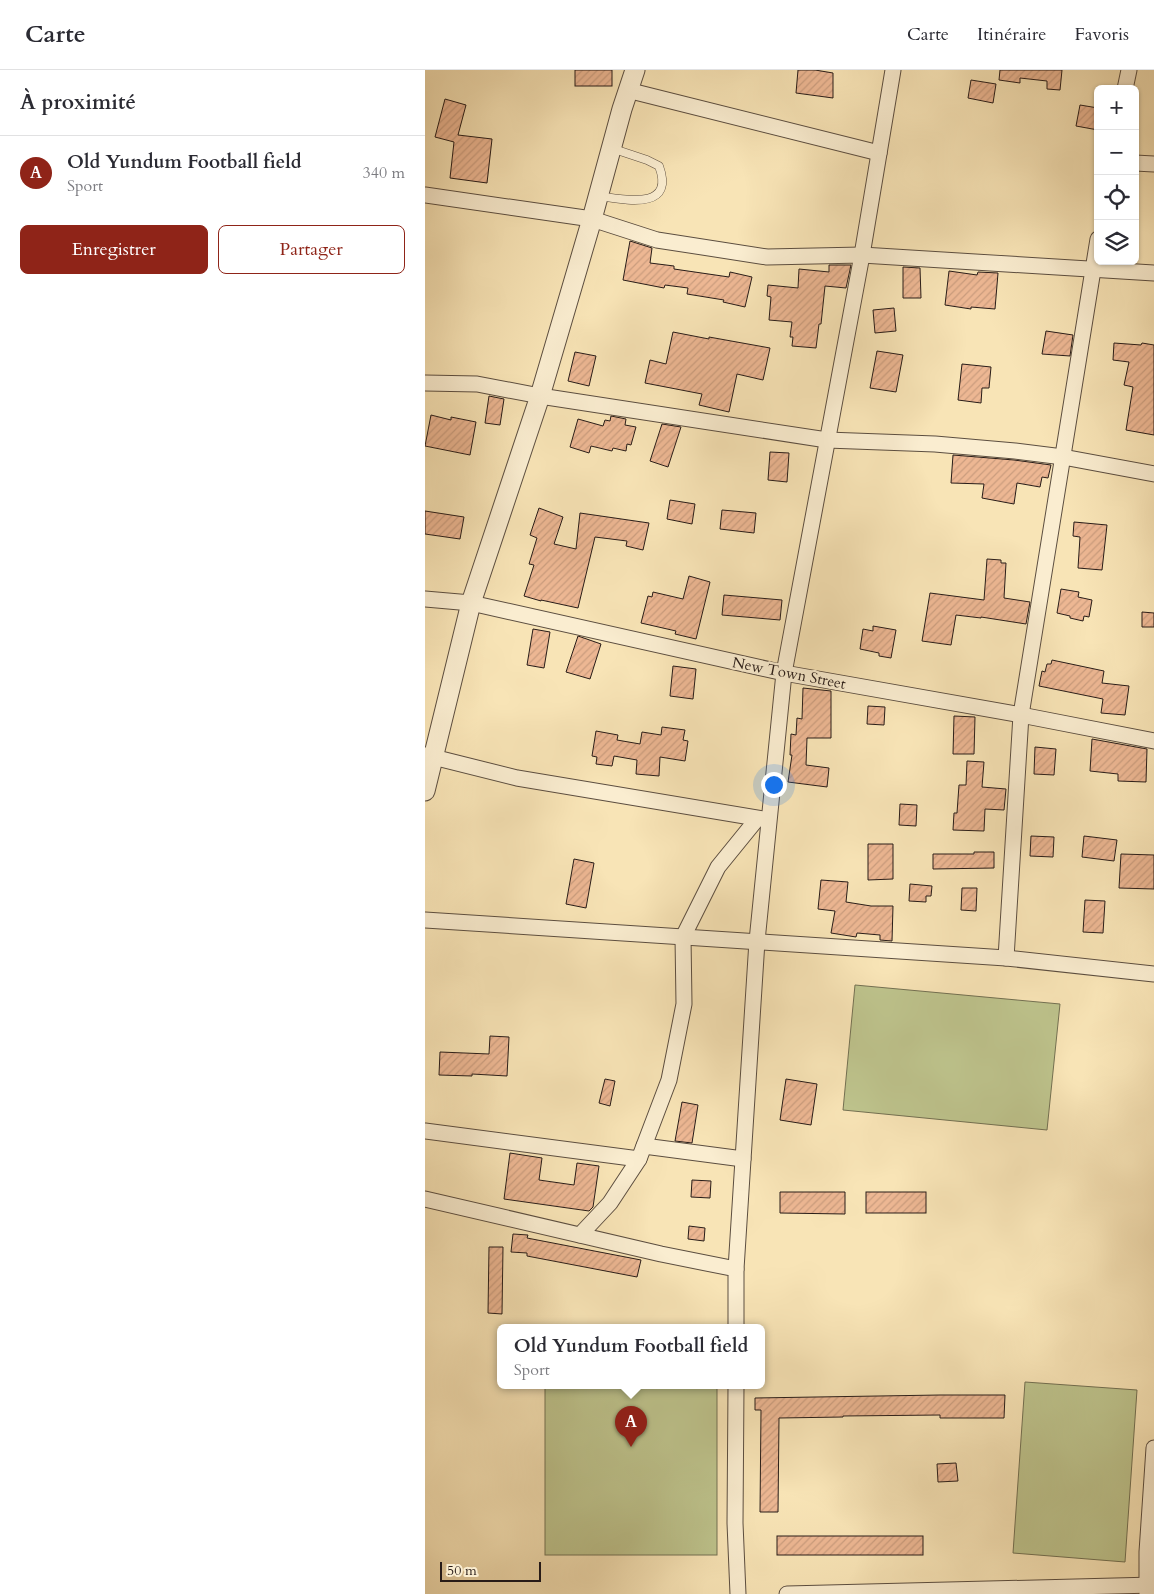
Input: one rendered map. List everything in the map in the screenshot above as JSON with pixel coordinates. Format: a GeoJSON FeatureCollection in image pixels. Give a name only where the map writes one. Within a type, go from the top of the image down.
{"type":"FeatureCollection","features":[{"type":"Feature","properties":{"kind":"street"},"geometry":{"type":"LineString","coordinates":[[425,791],[429,756],[471,604],[539,396],[592,219],[627,90],[635,70]]}},
{"type":"Feature","properties":{"kind":"street"},"geometry":{"type":"LineString","coordinates":[[736,1324],[737,1269],[763,819],[783,673],[862,255],[893,70]]}},
{"type":"Feature","properties":{"kind":"street"},"geometry":{"type":"LineString","coordinates":[[1126,85],[1129,70]]}},
{"type":"Feature","properties":{"kind":"street"},"geometry":{"type":"LineString","coordinates":[[627,90],[879,153]]}},
{"type":"Feature","properties":{"kind":"street"},"geometry":{"type":"LineString","coordinates":[[1139,163],[1154,164]]}},
{"type":"Feature","properties":{"kind":"street"},"geometry":{"type":"LineString","coordinates":[[425,195],[592,219],[657,240],[767,256],[862,255],[1154,273]]}},
{"type":"Feature","properties":{"kind":"street"},"geometry":{"type":"LineString","coordinates":[[1006,958],[1021,716],[1094,263]]}},
{"type":"Feature","properties":{"kind":"street"},"geometry":{"type":"LineString","coordinates":[[425,383],[477,384],[539,396],[827,440],[935,444],[1015,451],[1154,474]]}},
{"type":"Feature","properties":{"kind":"street","name":"New Town Street"},"geometry":{"type":"LineString","coordinates":[[425,599],[471,604],[783,673],[1154,741]]}},
{"type":"Feature","properties":{"kind":"street"},"geometry":{"type":"LineString","coordinates":[[429,756],[517,778],[763,819]]}},
{"type":"Feature","properties":{"kind":"street"},"geometry":{"type":"LineString","coordinates":[[580,1235],[609,1202],[642,1152],[669,1080],[684,1004],[683,936],[718,867],[763,819]]}},
{"type":"Feature","properties":{"kind":"street"},"geometry":{"type":"LineString","coordinates":[[425,920],[1006,958],[1154,974]]}},
{"type":"Feature","properties":{"kind":"street"},"geometry":{"type":"LineString","coordinates":[[425,1131],[642,1152],[743,1159]]}},
{"type":"Feature","properties":{"kind":"street"},"geometry":{"type":"LineString","coordinates":[[425,1199],[737,1269]]}},
{"type":"Feature","properties":{"kind":"street"},"geometry":{"type":"LineString","coordinates":[[736,1389],[735,1523],[738,1594]]}},
{"type":"Feature","properties":{"kind":"street"},"geometry":{"type":"LineString","coordinates":[[787,1594],[1149,1588],[1147,1552],[1154,1448]]}},
{"type":"Feature","properties":{"kind":"lane"},"geometry":{"type":"LineString","coordinates":[[597,196],[636,201],[649,200],[658,194],[662,186],[662,174],[659,166],[611,148]]}},
{"type":"Feature","properties":{"kind":"green space"},"geometry":{"type":"Polygon","coordinates":[[[855,985],[1060,1004],[1047,1130],[843,1110],[855,985]]]}},
{"type":"Feature","properties":{"kind":"green space"},"geometry":{"type":"Polygon","coordinates":[[[1025,1382],[1137,1390],[1125,1562],[1013,1553],[1025,1382]]]}},
{"type":"Feature","properties":{"kind":"green space"},"geometry":{"type":"Polygon","coordinates":[[[545,1389],[717,1389],[717,1555],[545,1555],[545,1389]]]}},
{"type":"Feature","properties":{"kind":"building"},"geometry":{"type":"Polygon","coordinates":[[[575,70],[612,70],[612,86],[575,86],[575,70]]]}},
{"type":"Feature","properties":{"kind":"building"},"geometry":{"type":"Polygon","coordinates":[[[798,70],[833,73],[833,98],[796,93],[798,70]]]}},
{"type":"Feature","properties":{"kind":"building"},"geometry":{"type":"Polygon","coordinates":[[[1000,70],[1062,70],[1060,90],[1047,89],[1047,81],[1020,78],[1020,83],[999,80],[1000,70]]]}},
{"type":"Feature","properties":{"kind":"building"},"geometry":{"type":"Polygon","coordinates":[[[971,80],[996,84],[993,103],[968,98],[971,80]]]}},
{"type":"Feature","properties":{"kind":"building"},"geometry":{"type":"Polygon","coordinates":[[[445,99],[466,105],[458,135],[492,139],[487,183],[450,178],[454,142],[435,137],[445,99]]]}},
{"type":"Feature","properties":{"kind":"building"},"geometry":{"type":"Polygon","coordinates":[[[1080,105],[1094,107],[1094,129],[1076,126],[1080,105]]]}},
{"type":"Feature","properties":{"kind":"building"},"geometry":{"type":"Polygon","coordinates":[[[630,241],[652,248],[650,263],[674,266],[674,269],[729,277],[730,272],[752,277],[745,307],[723,302],[724,300],[687,294],[688,288],[665,285],[664,288],[623,280],[630,241]]]}},
{"type":"Feature","properties":{"kind":"building"},"geometry":{"type":"Polygon","coordinates":[[[829,265],[851,265],[846,288],[825,286],[821,324],[819,324],[816,348],[792,346],[793,337],[790,337],[792,322],[769,320],[771,297],[767,296],[768,285],[798,288],[799,269],[829,272],[829,265]]]}},
{"type":"Feature","properties":{"kind":"building"},"geometry":{"type":"Polygon","coordinates":[[[903,267],[920,268],[921,298],[903,298],[903,267]]]}},
{"type":"Feature","properties":{"kind":"building"},"geometry":{"type":"Polygon","coordinates":[[[949,271],[977,275],[978,272],[998,273],[995,309],[971,307],[971,309],[945,305],[949,271]]]}},
{"type":"Feature","properties":{"kind":"building"},"geometry":{"type":"Polygon","coordinates":[[[894,308],[896,331],[875,333],[873,310],[894,308]]]}},
{"type":"Feature","properties":{"kind":"building"},"geometry":{"type":"Polygon","coordinates":[[[1046,331],[1073,335],[1070,356],[1042,354],[1046,331]]]}},
{"type":"Feature","properties":{"kind":"building"},"geometry":{"type":"Polygon","coordinates":[[[673,332],[770,348],[763,380],[737,374],[729,412],[699,405],[702,394],[645,383],[650,360],[666,364],[673,332]]]}},
{"type":"Feature","properties":{"kind":"building"},"geometry":{"type":"Polygon","coordinates":[[[1114,343],[1154,345],[1154,435],[1126,430],[1133,387],[1124,385],[1129,362],[1113,360],[1114,343]]]}},
{"type":"Feature","properties":{"kind":"building"},"geometry":{"type":"Polygon","coordinates":[[[877,351],[903,355],[896,392],[870,388],[877,351]]]}},
{"type":"Feature","properties":{"kind":"building"},"geometry":{"type":"Polygon","coordinates":[[[575,352],[596,356],[589,386],[568,381],[575,352]]]}},
{"type":"Feature","properties":{"kind":"building"},"geometry":{"type":"Polygon","coordinates":[[[962,364],[991,367],[989,388],[982,388],[981,403],[958,400],[962,364]]]}},
{"type":"Feature","properties":{"kind":"building"},"geometry":{"type":"Polygon","coordinates":[[[489,396],[504,399],[500,425],[485,423],[489,396]]]}},
{"type":"Feature","properties":{"kind":"building"},"geometry":{"type":"Polygon","coordinates":[[[431,415],[451,420],[451,417],[476,422],[470,455],[425,446],[431,415]]]}},
{"type":"Feature","properties":{"kind":"building"},"geometry":{"type":"Polygon","coordinates":[[[611,416],[626,419],[625,425],[636,427],[631,445],[627,444],[626,451],[613,448],[612,451],[591,446],[589,453],[570,447],[578,419],[603,426],[605,420],[610,421],[611,416]]]}},
{"type":"Feature","properties":{"kind":"building"},"geometry":{"type":"Polygon","coordinates":[[[662,424],[681,427],[668,467],[650,461],[662,424]]]}},
{"type":"Feature","properties":{"kind":"building"},"geometry":{"type":"Polygon","coordinates":[[[770,452],[789,453],[787,482],[768,480],[770,452]]]}},
{"type":"Feature","properties":{"kind":"building"},"geometry":{"type":"Polygon","coordinates":[[[953,455],[1051,465],[1048,478],[1042,477],[1040,487],[1017,483],[1014,504],[982,498],[984,484],[951,483],[953,455]]]}},
{"type":"Feature","properties":{"kind":"building"},"geometry":{"type":"Polygon","coordinates":[[[670,500],[695,504],[692,524],[667,519],[670,500]]]}},
{"type":"Feature","properties":{"kind":"building"},"geometry":{"type":"Polygon","coordinates":[[[539,508],[563,517],[554,544],[576,549],[580,513],[649,523],[643,550],[626,546],[627,541],[595,537],[578,608],[524,596],[534,565],[529,564],[537,538],[530,535],[539,508]]]}},
{"type":"Feature","properties":{"kind":"building"},"geometry":{"type":"Polygon","coordinates":[[[722,510],[756,513],[754,533],[720,529],[722,510]]]}},
{"type":"Feature","properties":{"kind":"building"},"geometry":{"type":"Polygon","coordinates":[[[425,511],[464,517],[460,539],[425,534],[425,511]]]}},
{"type":"Feature","properties":{"kind":"building"},"geometry":{"type":"Polygon","coordinates":[[[1074,522],[1107,525],[1102,570],[1078,568],[1080,537],[1073,536],[1074,522]]]}},
{"type":"Feature","properties":{"kind":"building"},"geometry":{"type":"Polygon","coordinates":[[[987,559],[1001,560],[1001,563],[1006,563],[1004,598],[1030,602],[1026,624],[956,615],[951,645],[922,641],[930,593],[984,600],[987,559]]]}},
{"type":"Feature","properties":{"kind":"building"},"geometry":{"type":"Polygon","coordinates":[[[689,576],[710,582],[696,639],[675,634],[676,631],[641,623],[648,596],[652,597],[653,592],[683,599],[689,576]]]}},
{"type":"Feature","properties":{"kind":"building"},"geometry":{"type":"Polygon","coordinates":[[[1061,589],[1079,592],[1078,597],[1092,600],[1089,617],[1084,616],[1083,621],[1057,613],[1061,589]]]}},
{"type":"Feature","properties":{"kind":"building"},"geometry":{"type":"Polygon","coordinates":[[[724,595],[782,600],[780,620],[722,615],[724,595]]]}},
{"type":"Feature","properties":{"kind":"building"},"geometry":{"type":"Polygon","coordinates":[[[1142,612],[1154,613],[1154,627],[1142,627],[1142,612]]]}},
{"type":"Feature","properties":{"kind":"building"},"geometry":{"type":"Polygon","coordinates":[[[873,626],[896,630],[891,658],[860,649],[863,629],[873,631],[873,626]]]}},
{"type":"Feature","properties":{"kind":"building"},"geometry":{"type":"Polygon","coordinates":[[[533,629],[550,632],[544,668],[527,665],[533,629]]]}},
{"type":"Feature","properties":{"kind":"building"},"geometry":{"type":"Polygon","coordinates":[[[578,636],[601,644],[590,679],[566,672],[578,636]]]}},
{"type":"Feature","properties":{"kind":"building"},"geometry":{"type":"Polygon","coordinates":[[[1052,660],[1104,671],[1102,683],[1129,686],[1125,715],[1101,713],[1103,699],[1039,686],[1042,671],[1045,672],[1047,664],[1051,664],[1052,660]]]}},
{"type":"Feature","properties":{"kind":"building"},"geometry":{"type":"Polygon","coordinates":[[[673,666],[696,669],[693,699],[670,696],[673,666]]]}},
{"type":"Feature","properties":{"kind":"building"},"geometry":{"type":"Polygon","coordinates":[[[803,688],[831,691],[831,738],[807,738],[806,765],[829,768],[827,787],[788,782],[792,755],[790,755],[791,734],[796,735],[797,718],[802,719],[803,688]]]}},
{"type":"Feature","properties":{"kind":"building"},"geometry":{"type":"Polygon","coordinates":[[[868,706],[885,707],[884,725],[867,724],[868,706]]]}},
{"type":"Feature","properties":{"kind":"building"},"geometry":{"type":"Polygon","coordinates":[[[954,716],[975,717],[974,754],[953,754],[954,716]]]}},
{"type":"Feature","properties":{"kind":"building"},"geometry":{"type":"Polygon","coordinates":[[[662,727],[685,730],[683,740],[688,741],[685,761],[660,757],[659,776],[636,774],[637,760],[614,756],[612,766],[596,764],[597,757],[592,756],[596,731],[618,735],[617,740],[640,744],[642,732],[661,735],[662,727]]]}},
{"type":"Feature","properties":{"kind":"building"},"geometry":{"type":"Polygon","coordinates":[[[1092,739],[1147,749],[1146,782],[1118,781],[1118,774],[1090,771],[1092,739]]]}},
{"type":"Feature","properties":{"kind":"building"},"geometry":{"type":"Polygon","coordinates":[[[1035,747],[1056,749],[1054,775],[1034,774],[1035,747]]]}},
{"type":"Feature","properties":{"kind":"building"},"geometry":{"type":"Polygon","coordinates":[[[967,761],[984,762],[982,787],[1006,789],[1004,810],[985,809],[984,831],[953,830],[954,813],[957,813],[959,785],[966,785],[967,761]]]}},
{"type":"Feature","properties":{"kind":"building"},"geometry":{"type":"Polygon","coordinates":[[[900,804],[917,805],[916,826],[899,825],[900,804]]]}},
{"type":"Feature","properties":{"kind":"building"},"geometry":{"type":"Polygon","coordinates":[[[1031,836],[1054,837],[1053,857],[1030,856],[1031,836]]]}},
{"type":"Feature","properties":{"kind":"building"},"geometry":{"type":"Polygon","coordinates":[[[1084,836],[1117,840],[1114,861],[1082,857],[1084,836]]]}},
{"type":"Feature","properties":{"kind":"building"},"geometry":{"type":"Polygon","coordinates":[[[868,844],[893,844],[893,879],[868,880],[868,844]]]}},
{"type":"Feature","properties":{"kind":"building"},"geometry":{"type":"Polygon","coordinates":[[[974,852],[994,852],[994,868],[933,869],[933,854],[974,854],[974,852]]]}},
{"type":"Feature","properties":{"kind":"building"},"geometry":{"type":"Polygon","coordinates":[[[1121,854],[1154,855],[1154,889],[1119,888],[1121,854]]]}},
{"type":"Feature","properties":{"kind":"building"},"geometry":{"type":"Polygon","coordinates":[[[574,859],[594,863],[586,908],[566,904],[574,859]]]}},
{"type":"Feature","properties":{"kind":"building"},"geometry":{"type":"Polygon","coordinates":[[[821,880],[848,882],[846,902],[871,906],[893,906],[892,941],[880,940],[880,935],[857,933],[856,937],[831,933],[835,911],[818,909],[821,880]]]}},
{"type":"Feature","properties":{"kind":"building"},"geometry":{"type":"Polygon","coordinates":[[[910,884],[932,886],[931,896],[926,896],[926,902],[909,901],[910,884]]]}},
{"type":"Feature","properties":{"kind":"building"},"geometry":{"type":"Polygon","coordinates":[[[962,888],[977,888],[976,911],[961,910],[962,888]]]}},
{"type":"Feature","properties":{"kind":"building"},"geometry":{"type":"Polygon","coordinates":[[[1085,900],[1105,901],[1103,933],[1083,932],[1085,900]]]}},
{"type":"Feature","properties":{"kind":"building"},"geometry":{"type":"Polygon","coordinates":[[[490,1036],[509,1037],[507,1076],[439,1075],[440,1052],[489,1054],[490,1036]]]}},
{"type":"Feature","properties":{"kind":"building"},"geometry":{"type":"Polygon","coordinates":[[[605,1079],[615,1081],[610,1106],[599,1103],[605,1079]]]}},
{"type":"Feature","properties":{"kind":"building"},"geometry":{"type":"Polygon","coordinates":[[[786,1079],[817,1084],[811,1125],[780,1120],[786,1079]]]}},
{"type":"Feature","properties":{"kind":"building"},"geometry":{"type":"Polygon","coordinates":[[[682,1102],[698,1105],[692,1143],[675,1141],[682,1102]]]}},
{"type":"Feature","properties":{"kind":"building"},"geometry":{"type":"Polygon","coordinates":[[[510,1153],[542,1158],[539,1180],[574,1185],[577,1163],[599,1166],[593,1207],[589,1211],[504,1199],[510,1153]]]}},
{"type":"Feature","properties":{"kind":"building"},"geometry":{"type":"Polygon","coordinates":[[[692,1180],[711,1181],[710,1198],[691,1197],[692,1180]]]}},
{"type":"Feature","properties":{"kind":"building"},"geometry":{"type":"Polygon","coordinates":[[[780,1192],[845,1192],[845,1214],[780,1213],[780,1192]]]}},
{"type":"Feature","properties":{"kind":"building"},"geometry":{"type":"Polygon","coordinates":[[[866,1192],[926,1192],[926,1213],[866,1213],[866,1192]]]}},
{"type":"Feature","properties":{"kind":"building"},"geometry":{"type":"Polygon","coordinates":[[[689,1226],[705,1228],[704,1241],[688,1239],[689,1226]]]}},
{"type":"Feature","properties":{"kind":"building"},"geometry":{"type":"Polygon","coordinates":[[[513,1234],[528,1235],[527,1238],[641,1260],[637,1277],[527,1256],[527,1253],[511,1252],[513,1234]]]}},
{"type":"Feature","properties":{"kind":"building"},"geometry":{"type":"Polygon","coordinates":[[[489,1247],[503,1247],[502,1314],[488,1313],[489,1247]]]}},
{"type":"Feature","properties":{"kind":"building"},"geometry":{"type":"Polygon","coordinates":[[[1005,1395],[1004,1418],[940,1418],[940,1415],[779,1418],[778,1512],[760,1512],[761,1410],[755,1410],[755,1398],[1005,1395]]]}},
{"type":"Feature","properties":{"kind":"building"},"geometry":{"type":"Polygon","coordinates":[[[956,1463],[958,1481],[938,1482],[937,1464],[956,1463]]]}},
{"type":"Feature","properties":{"kind":"building"},"geometry":{"type":"Polygon","coordinates":[[[777,1536],[923,1536],[923,1555],[777,1555],[777,1536]]]}},
{"type":"Feature","properties":{"kind":"place","name":"Old Yundum Football field"},"geometry":{"type":"Point","coordinates":[631,1447]}}]}
